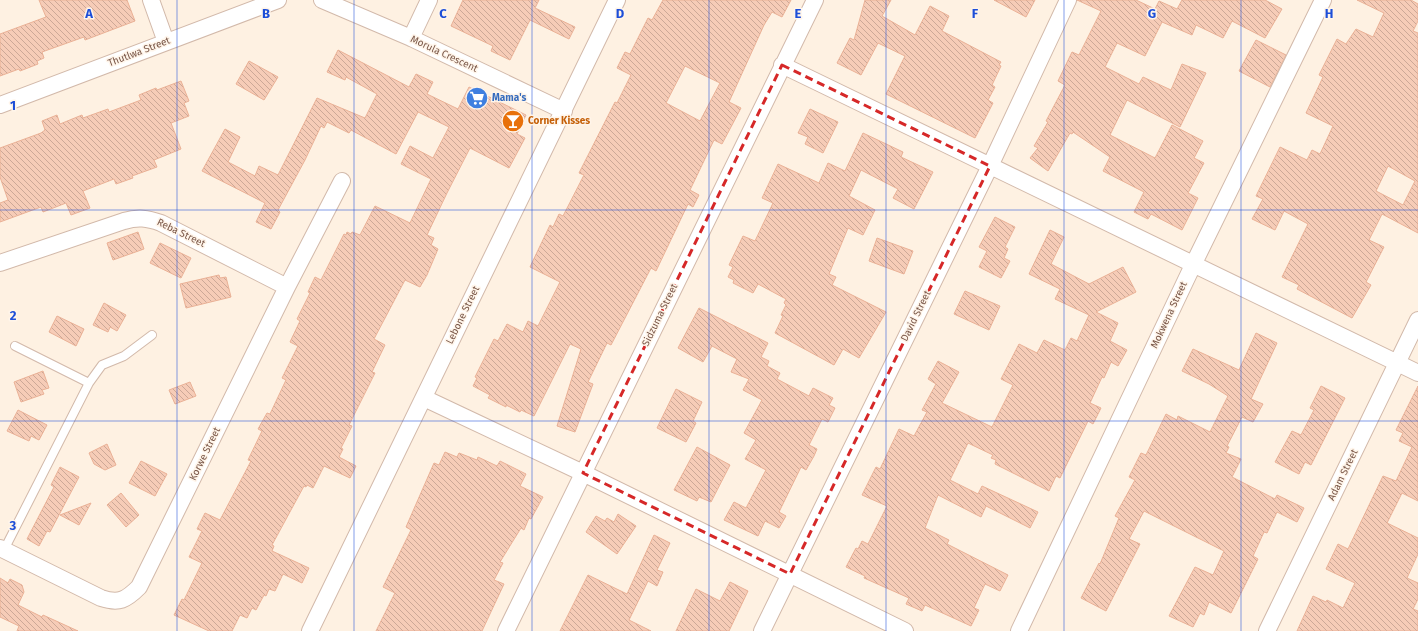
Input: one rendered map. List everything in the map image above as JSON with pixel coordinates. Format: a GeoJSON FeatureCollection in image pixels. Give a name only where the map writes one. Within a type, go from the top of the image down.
{"type":"FeatureCollection","features":[{"type":"Feature","properties":{"kind":"street"},"geometry":{"type":"LineString","coordinates":[[151,0],[166,42]]}},
{"type":"Feature","properties":{"kind":"street","name":"Thutlwa Street"},"geometry":{"type":"LineString","coordinates":[[0,105],[278,0]]}},
{"type":"Feature","properties":{"kind":"street","name":"Morula Crescent"},"geometry":{"type":"LineString","coordinates":[[322,0],[411,38],[564,111]]}},
{"type":"Feature","properties":{"kind":"street"},"geometry":{"type":"LineString","coordinates":[[411,38],[429,0]]}},
{"type":"Feature","properties":{"kind":"street","name":"Lebone Street"},"geometry":{"type":"LineString","coordinates":[[310,631],[564,111],[616,0]]}},
{"type":"Feature","properties":{"kind":"street","name":"Sidzuma Street"},"geometry":{"type":"LineString","coordinates":[[506,631],[815,0]]}},
{"type":"Feature","properties":{"kind":"street","name":"David Street"},"geometry":{"type":"LineString","coordinates":[[762,631],[990,166],[1068,0]]}},
{"type":"Feature","properties":{"kind":"street","name":"Mokwena Street"},"geometry":{"type":"LineString","coordinates":[[1019,631],[1194,263],[1323,0]]}},
{"type":"Feature","properties":{"kind":"street"},"geometry":{"type":"LineString","coordinates":[[782,65],[1194,263],[1418,373]]}},
{"type":"Feature","properties":{"kind":"street","name":"Korwe Street"},"geometry":{"type":"LineString","coordinates":[[2,549],[101,598],[113,602],[128,598],[139,587],[147,574],[287,287],[342,181]]}},
{"type":"Feature","properties":{"kind":"street","name":"Reba Street"},"geometry":{"type":"LineString","coordinates":[[0,263],[124,221],[136,218],[147,218],[161,222],[287,287]]}},
{"type":"Feature","properties":{"kind":"street","name":"Adam Street"},"geometry":{"type":"LineString","coordinates":[[1267,631],[1418,320]]}},
{"type":"Feature","properties":{"kind":"street"},"geometry":{"type":"LineString","coordinates":[[424,398],[583,473],[905,631]]}},
{"type":"Feature","properties":{"kind":"lane"},"geometry":{"type":"LineString","coordinates":[[2,549],[90,383],[102,365],[124,356],[152,335]]}},
{"type":"Feature","properties":{"kind":"lane"},"geometry":{"type":"LineString","coordinates":[[15,346],[90,383]]}},
{"type":"Feature","properties":{"kind":"highlighted area"},"geometry":{"type":"Polygon","coordinates":[[[782,65],[990,166],[790,574],[583,473],[782,65]]]}},
{"type":"Feature","properties":{"kind":"building"},"geometry":{"type":"Polygon","coordinates":[[[39,0],[127,0],[135,21],[85,40],[84,37],[42,52],[44,58],[37,61],[38,64],[20,71],[19,69],[0,76],[0,34],[46,17],[39,0]]]}},
{"type":"Feature","properties":{"kind":"building"},"geometry":{"type":"Polygon","coordinates":[[[463,0],[539,0],[535,8],[575,27],[569,39],[530,20],[510,60],[491,51],[493,46],[451,26],[463,0]]]}},
{"type":"Feature","properties":{"kind":"building"},"geometry":{"type":"Polygon","coordinates":[[[663,0],[791,0],[782,17],[772,12],[764,25],[729,102],[741,108],[722,144],[714,140],[690,190],[699,195],[693,207],[688,204],[656,271],[651,268],[611,345],[607,343],[588,382],[593,384],[575,432],[557,426],[581,349],[570,344],[534,416],[521,410],[520,412],[506,405],[506,407],[488,398],[490,395],[473,386],[477,378],[475,377],[494,339],[498,341],[507,324],[523,332],[528,321],[538,326],[560,282],[530,267],[550,225],[553,227],[559,214],[563,216],[584,175],[579,173],[615,102],[617,103],[631,75],[617,68],[625,52],[630,54],[648,18],[652,20],[663,0]],[[685,66],[666,103],[700,121],[720,83],[685,66]]]}},
{"type":"Feature","properties":{"kind":"building"},"geometry":{"type":"Polygon","coordinates":[[[865,0],[891,0],[882,16],[915,35],[930,6],[949,16],[942,31],[1001,62],[999,65],[1001,66],[992,85],[995,87],[988,100],[993,103],[975,138],[886,94],[905,56],[878,43],[861,75],[837,63],[850,38],[854,40],[865,0]]]}},
{"type":"Feature","properties":{"kind":"building"},"geometry":{"type":"Polygon","coordinates":[[[994,0],[1035,0],[1026,17],[994,0]]]}},
{"type":"Feature","properties":{"kind":"building"},"geometry":{"type":"Polygon","coordinates":[[[1077,0],[1136,0],[1155,9],[1159,1],[1177,9],[1182,0],[1265,0],[1282,9],[1265,38],[1232,21],[1223,38],[1196,25],[1192,35],[1162,22],[1145,56],[1117,43],[1105,67],[1139,84],[1143,77],[1171,90],[1182,64],[1206,73],[1180,127],[1127,100],[1110,135],[1155,158],[1172,125],[1203,141],[1194,158],[1204,163],[1188,193],[1198,198],[1182,230],[1151,214],[1148,219],[1134,212],[1144,192],[1103,171],[1110,157],[1073,132],[1072,134],[1070,133],[1048,171],[1030,158],[1038,148],[1034,146],[1048,122],[1046,121],[1065,85],[1058,81],[1072,52],[1079,55],[1101,11],[1077,0]]]}},
{"type":"Feature","properties":{"kind":"building"},"geometry":{"type":"Polygon","coordinates":[[[1357,0],[1411,0],[1418,4],[1418,21],[1413,31],[1418,33],[1418,233],[1382,214],[1369,240],[1384,247],[1366,282],[1371,285],[1352,318],[1297,289],[1299,285],[1282,277],[1308,224],[1284,211],[1275,230],[1252,219],[1263,199],[1256,196],[1280,147],[1307,160],[1312,150],[1320,154],[1333,126],[1306,113],[1323,77],[1319,75],[1337,39],[1346,44],[1356,29],[1373,37],[1384,13],[1357,0]],[[1388,166],[1376,191],[1403,205],[1415,181],[1388,166]]]}},
{"type":"Feature","properties":{"kind":"building"},"geometry":{"type":"Polygon","coordinates":[[[1256,40],[1286,55],[1270,87],[1239,71],[1256,40]]]}},
{"type":"Feature","properties":{"kind":"building"},"geometry":{"type":"Polygon","coordinates":[[[338,50],[409,87],[416,74],[433,82],[427,94],[458,109],[469,87],[526,115],[517,134],[525,138],[509,168],[470,148],[447,193],[427,235],[434,238],[431,245],[438,249],[427,275],[420,287],[405,280],[374,339],[385,345],[372,372],[375,373],[349,425],[352,426],[341,448],[343,449],[339,457],[356,466],[350,478],[324,466],[313,488],[307,485],[306,487],[304,486],[272,545],[274,546],[272,551],[309,568],[302,583],[283,574],[275,591],[269,589],[256,610],[252,608],[247,618],[240,615],[232,631],[209,631],[174,615],[182,599],[184,600],[202,563],[189,557],[202,531],[197,529],[205,513],[220,520],[251,461],[248,460],[262,431],[258,429],[267,413],[270,414],[286,380],[282,378],[298,346],[290,342],[300,321],[297,319],[310,293],[308,292],[315,277],[321,280],[344,234],[346,235],[347,232],[351,234],[352,232],[360,235],[375,206],[410,223],[431,179],[401,164],[410,146],[433,158],[449,127],[418,112],[396,154],[351,130],[349,133],[327,122],[324,128],[321,126],[305,160],[278,210],[280,212],[271,229],[256,222],[265,203],[202,171],[225,129],[240,137],[228,162],[255,176],[259,166],[278,175],[317,98],[365,118],[377,94],[346,77],[345,80],[327,72],[338,50]]]}},
{"type":"Feature","properties":{"kind":"building"},"geometry":{"type":"Polygon","coordinates":[[[249,61],[278,77],[264,100],[236,84],[249,61]]]}},
{"type":"Feature","properties":{"kind":"building"},"geometry":{"type":"Polygon","coordinates":[[[181,81],[189,101],[184,103],[189,116],[171,123],[181,149],[154,160],[157,167],[132,176],[133,178],[116,184],[114,179],[83,191],[90,208],[71,215],[66,203],[43,212],[41,207],[0,222],[0,203],[8,200],[0,177],[0,148],[41,133],[45,130],[42,121],[57,115],[60,124],[82,115],[83,118],[108,109],[109,112],[141,100],[139,95],[156,88],[157,90],[181,81]]]}},
{"type":"Feature","properties":{"kind":"building"},"geometry":{"type":"Polygon","coordinates":[[[810,109],[838,122],[823,153],[805,144],[808,137],[798,133],[810,109]]]}},
{"type":"Feature","properties":{"kind":"building"},"geometry":{"type":"Polygon","coordinates":[[[863,133],[903,152],[901,157],[933,172],[914,209],[893,198],[898,189],[861,170],[849,196],[875,210],[863,235],[848,228],[829,274],[836,277],[832,285],[886,312],[859,358],[843,349],[834,365],[775,333],[783,316],[781,315],[786,305],[784,303],[786,299],[758,284],[753,293],[733,283],[734,280],[728,277],[733,267],[729,265],[743,236],[755,241],[773,203],[762,198],[778,164],[819,183],[828,163],[845,171],[863,133]]]}},
{"type":"Feature","properties":{"kind":"building"},"geometry":{"type":"Polygon","coordinates":[[[995,217],[1015,227],[1005,247],[1008,249],[1004,258],[1010,261],[1001,278],[979,267],[987,251],[979,247],[995,217]]]}},
{"type":"Feature","properties":{"kind":"building"},"geometry":{"type":"Polygon","coordinates":[[[1050,230],[1064,237],[1051,264],[1089,284],[1123,267],[1136,292],[1096,312],[1118,323],[1110,341],[1127,350],[1118,366],[1111,362],[1104,378],[1102,377],[1090,403],[1101,408],[1093,424],[1088,421],[1060,478],[1056,476],[1049,491],[995,464],[996,460],[991,458],[993,455],[968,443],[950,480],[978,494],[982,486],[1038,512],[1030,528],[986,506],[981,517],[938,495],[925,528],[949,540],[947,544],[1008,575],[1000,591],[985,584],[974,608],[979,610],[971,626],[925,605],[922,611],[906,604],[909,598],[864,578],[865,576],[846,567],[856,548],[858,549],[862,541],[868,544],[887,506],[862,495],[876,467],[880,469],[899,429],[914,436],[927,412],[922,410],[936,384],[928,379],[938,361],[959,372],[942,403],[992,427],[1013,385],[1001,379],[1019,344],[1037,353],[1044,340],[1065,350],[1071,338],[1077,341],[1089,315],[1055,299],[1060,289],[1029,274],[1050,230]]]}},
{"type":"Feature","properties":{"kind":"building"},"geometry":{"type":"Polygon","coordinates":[[[138,232],[144,249],[113,260],[107,243],[138,232]]]}},
{"type":"Feature","properties":{"kind":"building"},"geometry":{"type":"Polygon","coordinates":[[[877,238],[913,251],[904,274],[869,261],[877,238]]]}},
{"type":"Feature","properties":{"kind":"building"},"geometry":{"type":"Polygon","coordinates":[[[160,243],[191,258],[181,278],[150,263],[160,243]]]}},
{"type":"Feature","properties":{"kind":"building"},"geometry":{"type":"Polygon","coordinates":[[[219,275],[220,278],[226,277],[231,297],[186,308],[180,284],[219,275]]]}},
{"type":"Feature","properties":{"kind":"building"},"geometry":{"type":"Polygon","coordinates":[[[965,291],[1000,306],[989,330],[954,314],[965,291]]]}},
{"type":"Feature","properties":{"kind":"building"},"geometry":{"type":"Polygon","coordinates":[[[104,303],[126,315],[117,331],[110,327],[108,332],[93,325],[104,303]]]}},
{"type":"Feature","properties":{"kind":"building"},"geometry":{"type":"Polygon","coordinates":[[[699,308],[768,343],[761,357],[769,361],[767,366],[780,373],[777,379],[809,396],[813,388],[833,398],[829,405],[835,408],[828,422],[822,419],[809,445],[817,449],[814,456],[806,470],[801,467],[779,512],[786,516],[779,528],[765,521],[758,536],[724,520],[734,502],[746,508],[766,470],[745,459],[756,440],[744,433],[762,400],[743,390],[749,379],[731,372],[737,359],[712,346],[703,362],[678,348],[699,308]]]}},
{"type":"Feature","properties":{"kind":"building"},"geometry":{"type":"Polygon","coordinates":[[[57,316],[84,329],[76,346],[49,332],[57,316]]]}},
{"type":"Feature","properties":{"kind":"building"},"geometry":{"type":"Polygon","coordinates":[[[1256,333],[1277,343],[1251,399],[1263,404],[1253,422],[1242,417],[1227,446],[1229,447],[1226,453],[1241,459],[1232,477],[1275,499],[1277,495],[1304,508],[1297,522],[1277,512],[1267,533],[1264,532],[1253,556],[1258,559],[1231,613],[1209,602],[1204,615],[1200,613],[1193,627],[1169,616],[1195,567],[1213,575],[1224,551],[1144,511],[1129,539],[1140,544],[1106,611],[1081,598],[1099,563],[1100,564],[1119,518],[1115,516],[1135,480],[1129,477],[1141,453],[1146,455],[1166,414],[1177,420],[1178,416],[1210,432],[1228,396],[1209,384],[1182,371],[1193,349],[1239,370],[1256,333]]]}},
{"type":"Feature","properties":{"kind":"building"},"geometry":{"type":"Polygon","coordinates":[[[43,371],[49,388],[42,390],[44,394],[21,402],[14,382],[43,371]]]}},
{"type":"Feature","properties":{"kind":"building"},"geometry":{"type":"Polygon","coordinates":[[[190,382],[196,396],[175,404],[169,390],[190,382]]]}},
{"type":"Feature","properties":{"kind":"building"},"geometry":{"type":"Polygon","coordinates":[[[1321,386],[1345,398],[1311,465],[1305,462],[1299,474],[1275,462],[1292,431],[1301,435],[1314,410],[1310,408],[1321,386]]]}},
{"type":"Feature","properties":{"kind":"building"},"geometry":{"type":"Polygon","coordinates":[[[1418,386],[1418,501],[1402,493],[1387,523],[1418,538],[1418,554],[1407,578],[1418,583],[1418,599],[1413,609],[1418,611],[1418,631],[1297,631],[1313,596],[1326,602],[1327,600],[1343,608],[1355,583],[1326,569],[1338,544],[1348,549],[1383,476],[1396,481],[1412,447],[1399,441],[1403,433],[1396,430],[1418,386]]]}},
{"type":"Feature","properties":{"kind":"building"},"geometry":{"type":"Polygon","coordinates":[[[676,389],[702,402],[693,421],[696,423],[686,442],[657,428],[676,389]]]}},
{"type":"Feature","properties":{"kind":"building"},"geometry":{"type":"Polygon","coordinates":[[[18,410],[47,425],[39,440],[31,436],[29,441],[7,431],[18,410]]]}},
{"type":"Feature","properties":{"kind":"building"},"geometry":{"type":"Polygon","coordinates":[[[107,444],[116,465],[105,470],[94,464],[89,453],[107,444]]]}},
{"type":"Feature","properties":{"kind":"building"},"geometry":{"type":"Polygon","coordinates":[[[697,447],[730,465],[711,502],[699,497],[697,501],[674,490],[697,447]]]}},
{"type":"Feature","properties":{"kind":"building"},"geometry":{"type":"Polygon","coordinates":[[[445,452],[457,457],[459,453],[477,460],[478,457],[497,466],[500,461],[526,474],[520,486],[543,497],[531,519],[529,518],[524,530],[521,528],[500,562],[503,563],[494,580],[504,584],[482,631],[376,631],[395,593],[383,587],[411,530],[406,527],[434,463],[439,465],[445,452]]]}},
{"type":"Feature","properties":{"kind":"building"},"geometry":{"type":"Polygon","coordinates":[[[141,461],[167,474],[155,496],[129,483],[141,461]]]}},
{"type":"Feature","properties":{"kind":"building"},"geometry":{"type":"Polygon","coordinates":[[[60,467],[79,477],[50,532],[47,531],[39,546],[27,539],[54,487],[51,485],[60,467]]]}},
{"type":"Feature","properties":{"kind":"building"},"geometry":{"type":"Polygon","coordinates":[[[121,493],[139,515],[126,527],[107,505],[121,493]]]}},
{"type":"Feature","properties":{"kind":"building"},"geometry":{"type":"Polygon","coordinates":[[[91,503],[79,525],[60,515],[91,503]]]}},
{"type":"Feature","properties":{"kind":"building"},"geometry":{"type":"Polygon","coordinates":[[[618,514],[636,526],[617,554],[586,532],[596,516],[605,521],[607,518],[614,522],[618,514]]]}},
{"type":"Feature","properties":{"kind":"building"},"geometry":{"type":"Polygon","coordinates":[[[654,535],[670,543],[657,570],[663,572],[657,586],[648,581],[629,620],[651,631],[560,631],[588,575],[627,594],[654,535]]]}},
{"type":"Feature","properties":{"kind":"building"},"geometry":{"type":"Polygon","coordinates":[[[0,578],[8,583],[10,579],[22,585],[24,592],[18,605],[42,617],[43,615],[78,631],[17,631],[19,626],[0,617],[0,578]]]}},
{"type":"Feature","properties":{"kind":"building"},"geometry":{"type":"Polygon","coordinates":[[[730,582],[748,591],[729,631],[676,631],[696,589],[720,601],[730,582]]]}},
{"type":"Feature","properties":{"kind":"place","name":"Mama's"},"geometry":{"type":"Point","coordinates":[477,98]}},
{"type":"Feature","properties":{"kind":"place","name":"Corner Kisses"},"geometry":{"type":"Point","coordinates":[513,121]}}]}
